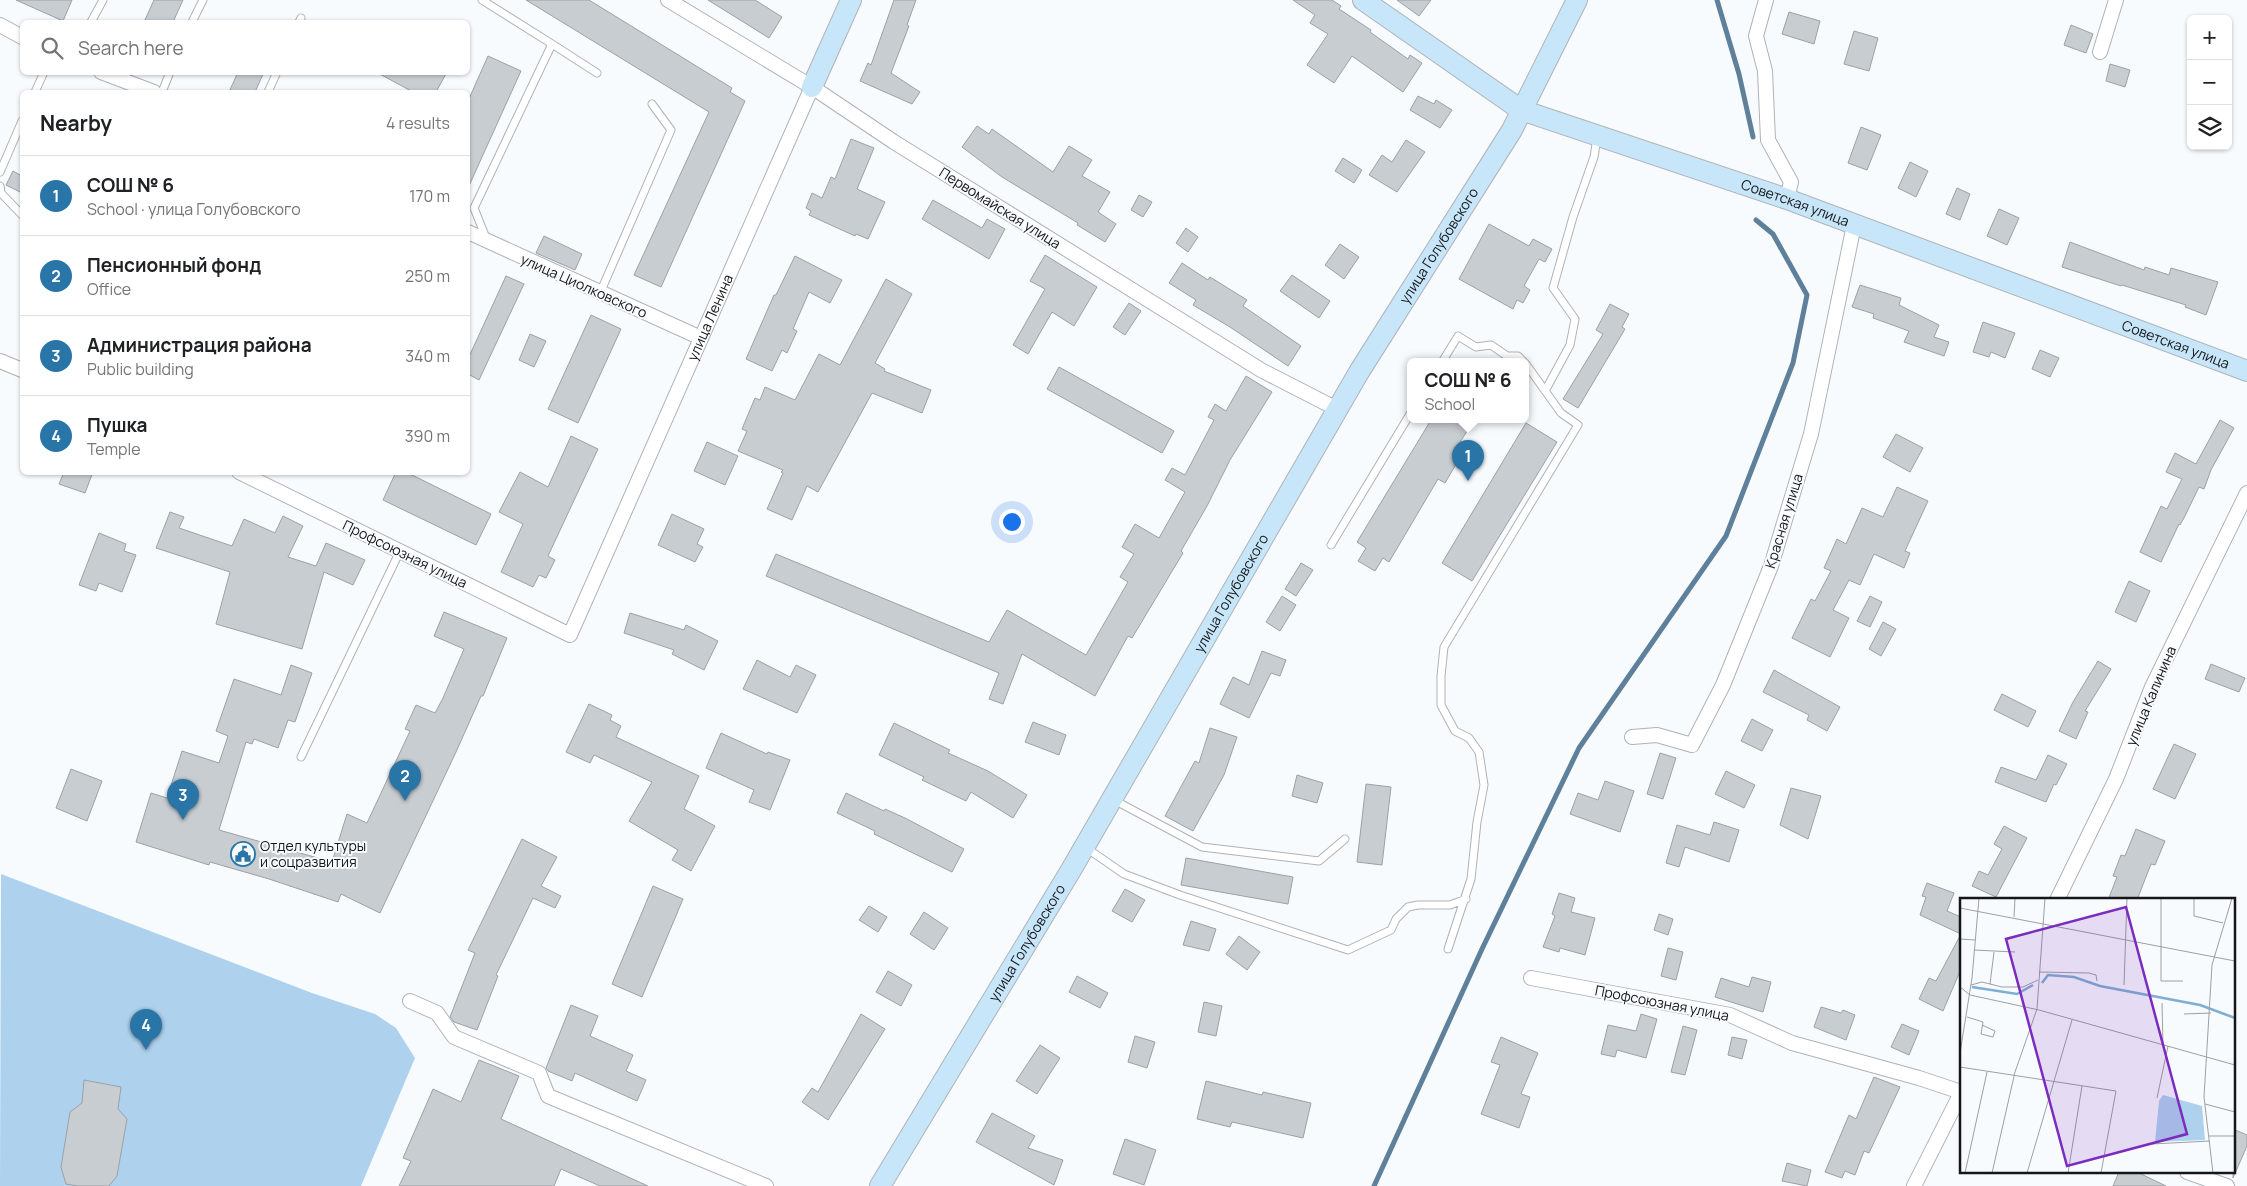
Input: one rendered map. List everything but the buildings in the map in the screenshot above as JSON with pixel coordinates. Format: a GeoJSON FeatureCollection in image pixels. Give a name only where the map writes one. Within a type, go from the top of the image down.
{"type":"FeatureCollection","features":[{"type":"Feature","properties":{"kind":"street","name":"Первомайская улица"},"geometry":{"type":"LineString","coordinates":[[668,0],[812,86],[894,142],[1260,370],[1337,409]]}},
{"type":"Feature","properties":{"kind":"street","name":"улица Ленина"},"geometry":{"type":"LineString","coordinates":[[570,635],[812,86],[852,0]]}},
{"type":"Feature","properties":{"kind":"street","name":"Советская улица"},"geometry":{"type":"LineString","coordinates":[[1363,0],[1521,110],[1787,199],[2247,371]]}},
{"type":"Feature","properties":{"kind":"street","name":"улица Голубовского"},"geometry":{"type":"LineString","coordinates":[[880,1186],[1112,799],[1337,409],[1512,130],[1577,0]]}},
{"type":"Feature","properties":{"kind":"street"},"geometry":{"type":"LineString","coordinates":[[1766,0],[1756,36],[1765,71],[1768,140],[1791,182],[1787,199]]}},
{"type":"Feature","properties":{"kind":"street"},"geometry":{"type":"LineString","coordinates":[[2100,52],[2116,0]]}},
{"type":"Feature","properties":{"kind":"street"},"geometry":{"type":"LineString","coordinates":[[0,25],[20,36]]}},
{"type":"Feature","properties":{"kind":"street"},"geometry":{"type":"LineString","coordinates":[[109,75],[149,90]]}},
{"type":"Feature","properties":{"kind":"street","name":"Красная улица"},"geometry":{"type":"LineString","coordinates":[[1632,737],[1656,735],[1692,744],[1723,685],[1771,566],[1811,434],[1854,225]]}},
{"type":"Feature","properties":{"kind":"street","name":"улица Циолковского"},"geometry":{"type":"LineString","coordinates":[[470,233],[600,294],[701,338]]}},
{"type":"Feature","properties":{"kind":"street"},"geometry":{"type":"LineString","coordinates":[[0,361],[20,369]]}},
{"type":"Feature","properties":{"kind":"street","name":"Профсоюзная улица"},"geometry":{"type":"LineString","coordinates":[[245,475],[570,635]]}},
{"type":"Feature","properties":{"kind":"street","name":"улица Калинина"},"geometry":{"type":"LineString","coordinates":[[2058,898],[2116,779],[2152,687],[2247,493]]}},
{"type":"Feature","properties":{"kind":"street","name":"Профсоюзная улица"},"geometry":{"type":"LineString","coordinates":[[1531,978],[1730,1015],[1792,1043],[1919,1078],[1960,1093]]}},
{"type":"Feature","properties":{"kind":"street"},"geometry":{"type":"LineString","coordinates":[[410,1002],[437,1013],[454,1037],[539,1073],[548,1096],[766,1186]]}},
{"type":"Feature","properties":{"kind":"street"},"geometry":{"type":"LineString","coordinates":[[1914,1186],[1960,1095]]}},
{"type":"Feature","properties":{"kind":"street"},"geometry":{"type":"LineString","coordinates":[[2193,1174],[2227,1186]]}},
{"type":"Feature","properties":{"kind":"lane"},"geometry":{"type":"LineString","coordinates":[[92,20],[103,0]]}},
{"type":"Feature","properties":{"kind":"lane"},"geometry":{"type":"LineString","coordinates":[[193,20],[203,0]]}},
{"type":"Feature","properties":{"kind":"lane"},"geometry":{"type":"LineString","coordinates":[[482,0],[492,3],[597,73]]}},
{"type":"Feature","properties":{"kind":"lane"},"geometry":{"type":"LineString","coordinates":[[487,241],[471,208],[552,44]]}},
{"type":"Feature","properties":{"kind":"lane"},"geometry":{"type":"LineString","coordinates":[[36,90],[43,75]]}},
{"type":"Feature","properties":{"kind":"lane"},"geometry":{"type":"LineString","coordinates":[[163,90],[169,75]]}},
{"type":"Feature","properties":{"kind":"lane"},"geometry":{"type":"LineString","coordinates":[[269,90],[276,75]]}},
{"type":"Feature","properties":{"kind":"lane"},"geometry":{"type":"LineString","coordinates":[[600,294],[672,130],[652,104]]}},
{"type":"Feature","properties":{"kind":"lane"},"geometry":{"type":"LineString","coordinates":[[0,172],[20,126]]}},
{"type":"Feature","properties":{"kind":"lane"},"geometry":{"type":"LineString","coordinates":[[1545,390],[1570,345],[1574,319],[1553,288],[1573,217],[1594,157],[1598,136]]}},
{"type":"Feature","properties":{"kind":"lane"},"geometry":{"type":"LineString","coordinates":[[0,186],[1,193],[20,214]]}},
{"type":"Feature","properties":{"kind":"lane"},"geometry":{"type":"LineString","coordinates":[[1444,358],[1458,336],[1476,347],[1491,345],[1507,356],[1518,356],[1520,358]]}},
{"type":"Feature","properties":{"kind":"lane"},"geometry":{"type":"LineString","coordinates":[[1448,949],[1471,879],[1477,822],[1484,785],[1478,752],[1469,738],[1456,731],[1441,705],[1444,647],[1578,425],[1561,413],[1529,368]]}},
{"type":"Feature","properties":{"kind":"lane"},"geometry":{"type":"LineString","coordinates":[[1331,545],[1407,419]]}},
{"type":"Feature","properties":{"kind":"lane"},"geometry":{"type":"LineString","coordinates":[[301,757],[400,551]]}},
{"type":"Feature","properties":{"kind":"lane"},"geometry":{"type":"LineString","coordinates":[[1112,799],[1202,846],[1319,861],[1345,839]]}},
{"type":"Feature","properties":{"kind":"lane"},"geometry":{"type":"LineString","coordinates":[[1084,846],[1124,874],[1180,895],[1348,950],[1391,930],[1396,919],[1408,907],[1418,905],[1450,905],[1466,899]]}},
{"type":"Feature","properties":{"kind":"shaded area"},"geometry":{"type":"Polygon","coordinates":[[[1,874],[312,993],[375,1014],[396,1028],[415,1058],[361,1186],[0,1186],[1,874]]]}},
{"type":"Feature","properties":{"kind":"waterway"},"geometry":{"type":"LineString","coordinates":[[1717,0],[1739,74],[1753,137]]}},
{"type":"Feature","properties":{"kind":"waterway"},"geometry":{"type":"LineString","coordinates":[[1374,1186],[1482,949],[1579,748],[1726,536],[1793,363],[1807,295],[1773,234],[1756,220]]}},
{"type":"Feature","properties":{"kind":"place","name":"СОШ № 6"},"geometry":{"type":"Point","coordinates":[1468,481]}},
{"type":"Feature","properties":{"kind":"place","name":"Пенсионный фонд"},"geometry":{"type":"Point","coordinates":[405,801]}},
{"type":"Feature","properties":{"kind":"place","name":"Администрация района"},"geometry":{"type":"Point","coordinates":[183,820]}},
{"type":"Feature","properties":{"kind":"place","name":"Отдел культуры и соцразвития"},"geometry":{"type":"Point","coordinates":[243,854]}},
{"type":"Feature","properties":{"kind":"place","name":"Пушка"},"geometry":{"type":"Point","coordinates":[146,1050]}}]}
